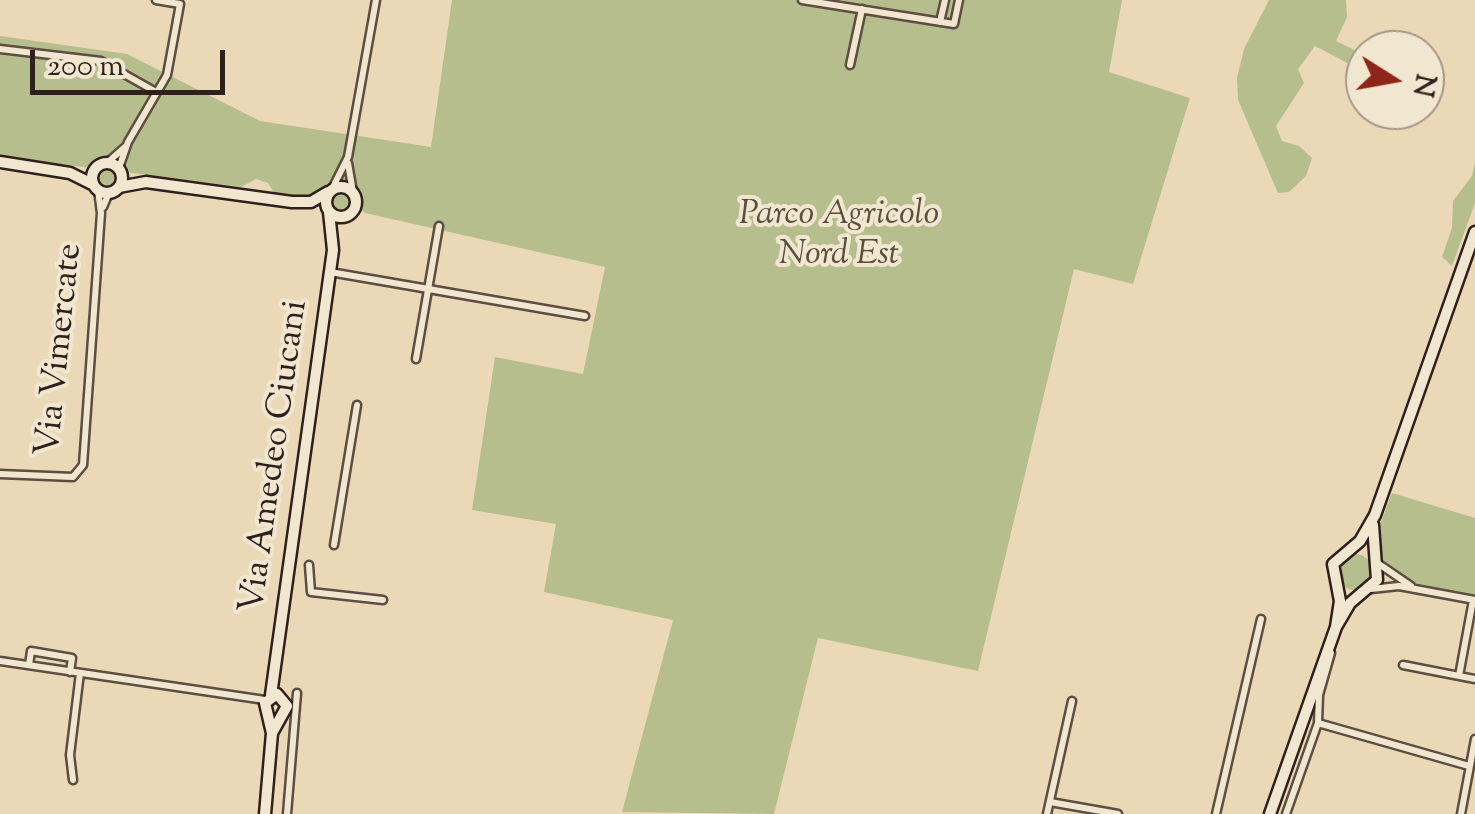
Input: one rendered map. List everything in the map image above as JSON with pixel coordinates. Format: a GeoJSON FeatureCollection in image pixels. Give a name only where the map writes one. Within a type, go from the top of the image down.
{"type":"FeatureCollection","features":[{"type":"Feature","properties":{"kind":"main road"},"geometry":{"type":"LineString","coordinates":[[0,162],[70,173],[105,189],[146,182],[305,202],[340,217],[349,214]]}},
{"type":"Feature","properties":{"kind":"main road"},"geometry":{"type":"LineString","coordinates":[[70,173],[108,162],[146,182]]}},
{"type":"Feature","properties":{"kind":"main road"},"geometry":{"type":"LineString","coordinates":[[95,168],[105,189]]}},
{"type":"Feature","properties":{"kind":"main road"},"geometry":{"type":"LineString","coordinates":[[105,189],[120,169]]}},
{"type":"Feature","properties":{"kind":"main road"},"geometry":{"type":"LineString","coordinates":[[305,202],[343,186],[353,192]]}},
{"type":"Feature","properties":{"kind":"main road","name":"Via Amedeo Ciucani"},"geometry":{"type":"LineString","coordinates":[[265,814],[272,733],[270,704],[333,250],[330,191]]}},
{"type":"Feature","properties":{"kind":"main road","name":"Via Amedeo Ciucani"},"geometry":{"type":"LineString","coordinates":[[333,250],[356,205],[353,192]]}},
{"type":"Feature","properties":{"kind":"main road"},"geometry":{"type":"LineString","coordinates":[[1335,629],[1334,562],[1352,549],[1376,514],[1475,232]]}},
{"type":"Feature","properties":{"kind":"main road"},"geometry":{"type":"LineString","coordinates":[[1270,814],[1335,629],[1359,595],[1371,589],[1378,577],[1376,514]]}},
{"type":"Feature","properties":{"kind":"main road"},"geometry":{"type":"LineString","coordinates":[[1352,549],[1375,560]]}},
{"type":"Feature","properties":{"kind":"main road"},"geometry":{"type":"LineString","coordinates":[[1336,586],[1347,594],[1359,595]]}},
{"type":"Feature","properties":{"kind":"street"},"geometry":{"type":"LineString","coordinates":[[120,169],[128,142],[166,75],[180,4],[156,0]]}},
{"type":"Feature","properties":{"kind":"street","name":"Via Amedeo Ciucani"},"geometry":{"type":"LineString","coordinates":[[330,191],[348,157],[376,0]]}},
{"type":"Feature","properties":{"kind":"street"},"geometry":{"type":"LineString","coordinates":[[802,0],[954,24],[959,0]]}},
{"type":"Feature","properties":{"kind":"street"},"geometry":{"type":"LineString","coordinates":[[940,22],[945,0]]}},
{"type":"Feature","properties":{"kind":"street"},"geometry":{"type":"LineString","coordinates":[[850,66],[862,8]]}},
{"type":"Feature","properties":{"kind":"street"},"geometry":{"type":"LineString","coordinates":[[0,49],[100,62],[156,92]]}},
{"type":"Feature","properties":{"kind":"street"},"geometry":{"type":"LineString","coordinates":[[108,162],[128,142]]}},
{"type":"Feature","properties":{"kind":"street","name":"Via Amedeo Ciucani"},"geometry":{"type":"LineString","coordinates":[[348,157],[353,192]]}},
{"type":"Feature","properties":{"kind":"street","name":"Via Vimercate"},"geometry":{"type":"LineString","coordinates":[[0,474],[73,477],[83,465],[105,189]]}},
{"type":"Feature","properties":{"kind":"street"},"geometry":{"type":"LineString","coordinates":[[416,359],[439,226]]}},
{"type":"Feature","properties":{"kind":"street"},"geometry":{"type":"LineString","coordinates":[[330,272],[585,316]]}},
{"type":"Feature","properties":{"kind":"street"},"geometry":{"type":"LineString","coordinates":[[334,546],[357,405]]}},
{"type":"Feature","properties":{"kind":"street"},"geometry":{"type":"LineString","coordinates":[[1375,560],[1417,588]]}},
{"type":"Feature","properties":{"kind":"street"},"geometry":{"type":"LineString","coordinates":[[309,565],[311,592],[382,600]]}},
{"type":"Feature","properties":{"kind":"street"},"geometry":{"type":"LineString","coordinates":[[1371,589],[1388,585],[1417,588],[1474,600],[1458,676]]}},
{"type":"Feature","properties":{"kind":"street"},"geometry":{"type":"LineString","coordinates":[[1216,814],[1261,620]]}},
{"type":"Feature","properties":{"kind":"street"},"geometry":{"type":"LineString","coordinates":[[1287,813],[1318,723],[1319,696],[1335,629]]}},
{"type":"Feature","properties":{"kind":"street"},"geometry":{"type":"LineString","coordinates":[[29,665],[31,651],[72,658],[70,672]]}},
{"type":"Feature","properties":{"kind":"street"},"geometry":{"type":"LineString","coordinates":[[0,661],[270,704]]}},
{"type":"Feature","properties":{"kind":"street"},"geometry":{"type":"LineString","coordinates":[[1402,665],[1475,679]]}},
{"type":"Feature","properties":{"kind":"street"},"geometry":{"type":"LineString","coordinates":[[73,780],[70,755],[80,673]]}},
{"type":"Feature","properties":{"kind":"street"},"geometry":{"type":"LineString","coordinates":[[286,814],[297,692]]}},
{"type":"Feature","properties":{"kind":"street"},"geometry":{"type":"LineString","coordinates":[[1048,814],[1072,701]]}},
{"type":"Feature","properties":{"kind":"street"},"geometry":{"type":"LineString","coordinates":[[1318,723],[1468,766]]}},
{"type":"Feature","properties":{"kind":"street"},"geometry":{"type":"LineString","coordinates":[[1461,814],[1475,738]]}},
{"type":"Feature","properties":{"kind":"street"},"geometry":{"type":"LineString","coordinates":[[1050,802],[1118,814]]}},
{"type":"Feature","properties":{"kind":"green space","name":"Parco Agricolo Nord Est"},"geometry":{"type":"Polygon","coordinates":[[[452,0],[1122,0],[1109,72],[1190,98],[1133,284],[1074,269],[978,671],[818,638],[774,814],[622,812],[673,620],[544,592],[556,524],[472,510],[495,357],[583,374],[605,267],[365,213],[353,202],[346,212],[337,212],[275,194],[268,183],[256,179],[241,187],[117,171],[117,184],[106,189],[97,182],[98,169],[0,156],[0,36],[127,54],[260,121],[431,147],[452,0]]]}},
{"type":"Feature","properties":{"kind":"green space"},"geometry":{"type":"Polygon","coordinates":[[[1269,0],[1346,0],[1347,17],[1336,41],[1345,45],[1345,62],[1315,46],[1298,69],[1304,83],[1276,126],[1282,141],[1299,146],[1312,158],[1306,176],[1289,192],[1278,193],[1238,100],[1237,78],[1244,49],[1269,0]]]}},
{"type":"Feature","properties":{"kind":"green space"},"geometry":{"type":"Polygon","coordinates":[[[1475,162],[1475,203],[1452,266],[1442,257],[1452,228],[1453,201],[1472,176],[1475,162]]]}},
{"type":"Feature","properties":{"kind":"green space"},"geometry":{"type":"Polygon","coordinates":[[[1392,493],[1475,518],[1475,597],[1410,582],[1388,567],[1376,549],[1377,532],[1392,493]]]}},
{"type":"Feature","properties":{"kind":"green space"},"geometry":{"type":"Polygon","coordinates":[[[1355,554],[1368,559],[1373,572],[1368,585],[1355,590],[1342,585],[1337,572],[1342,559],[1355,554]]]}}]}
